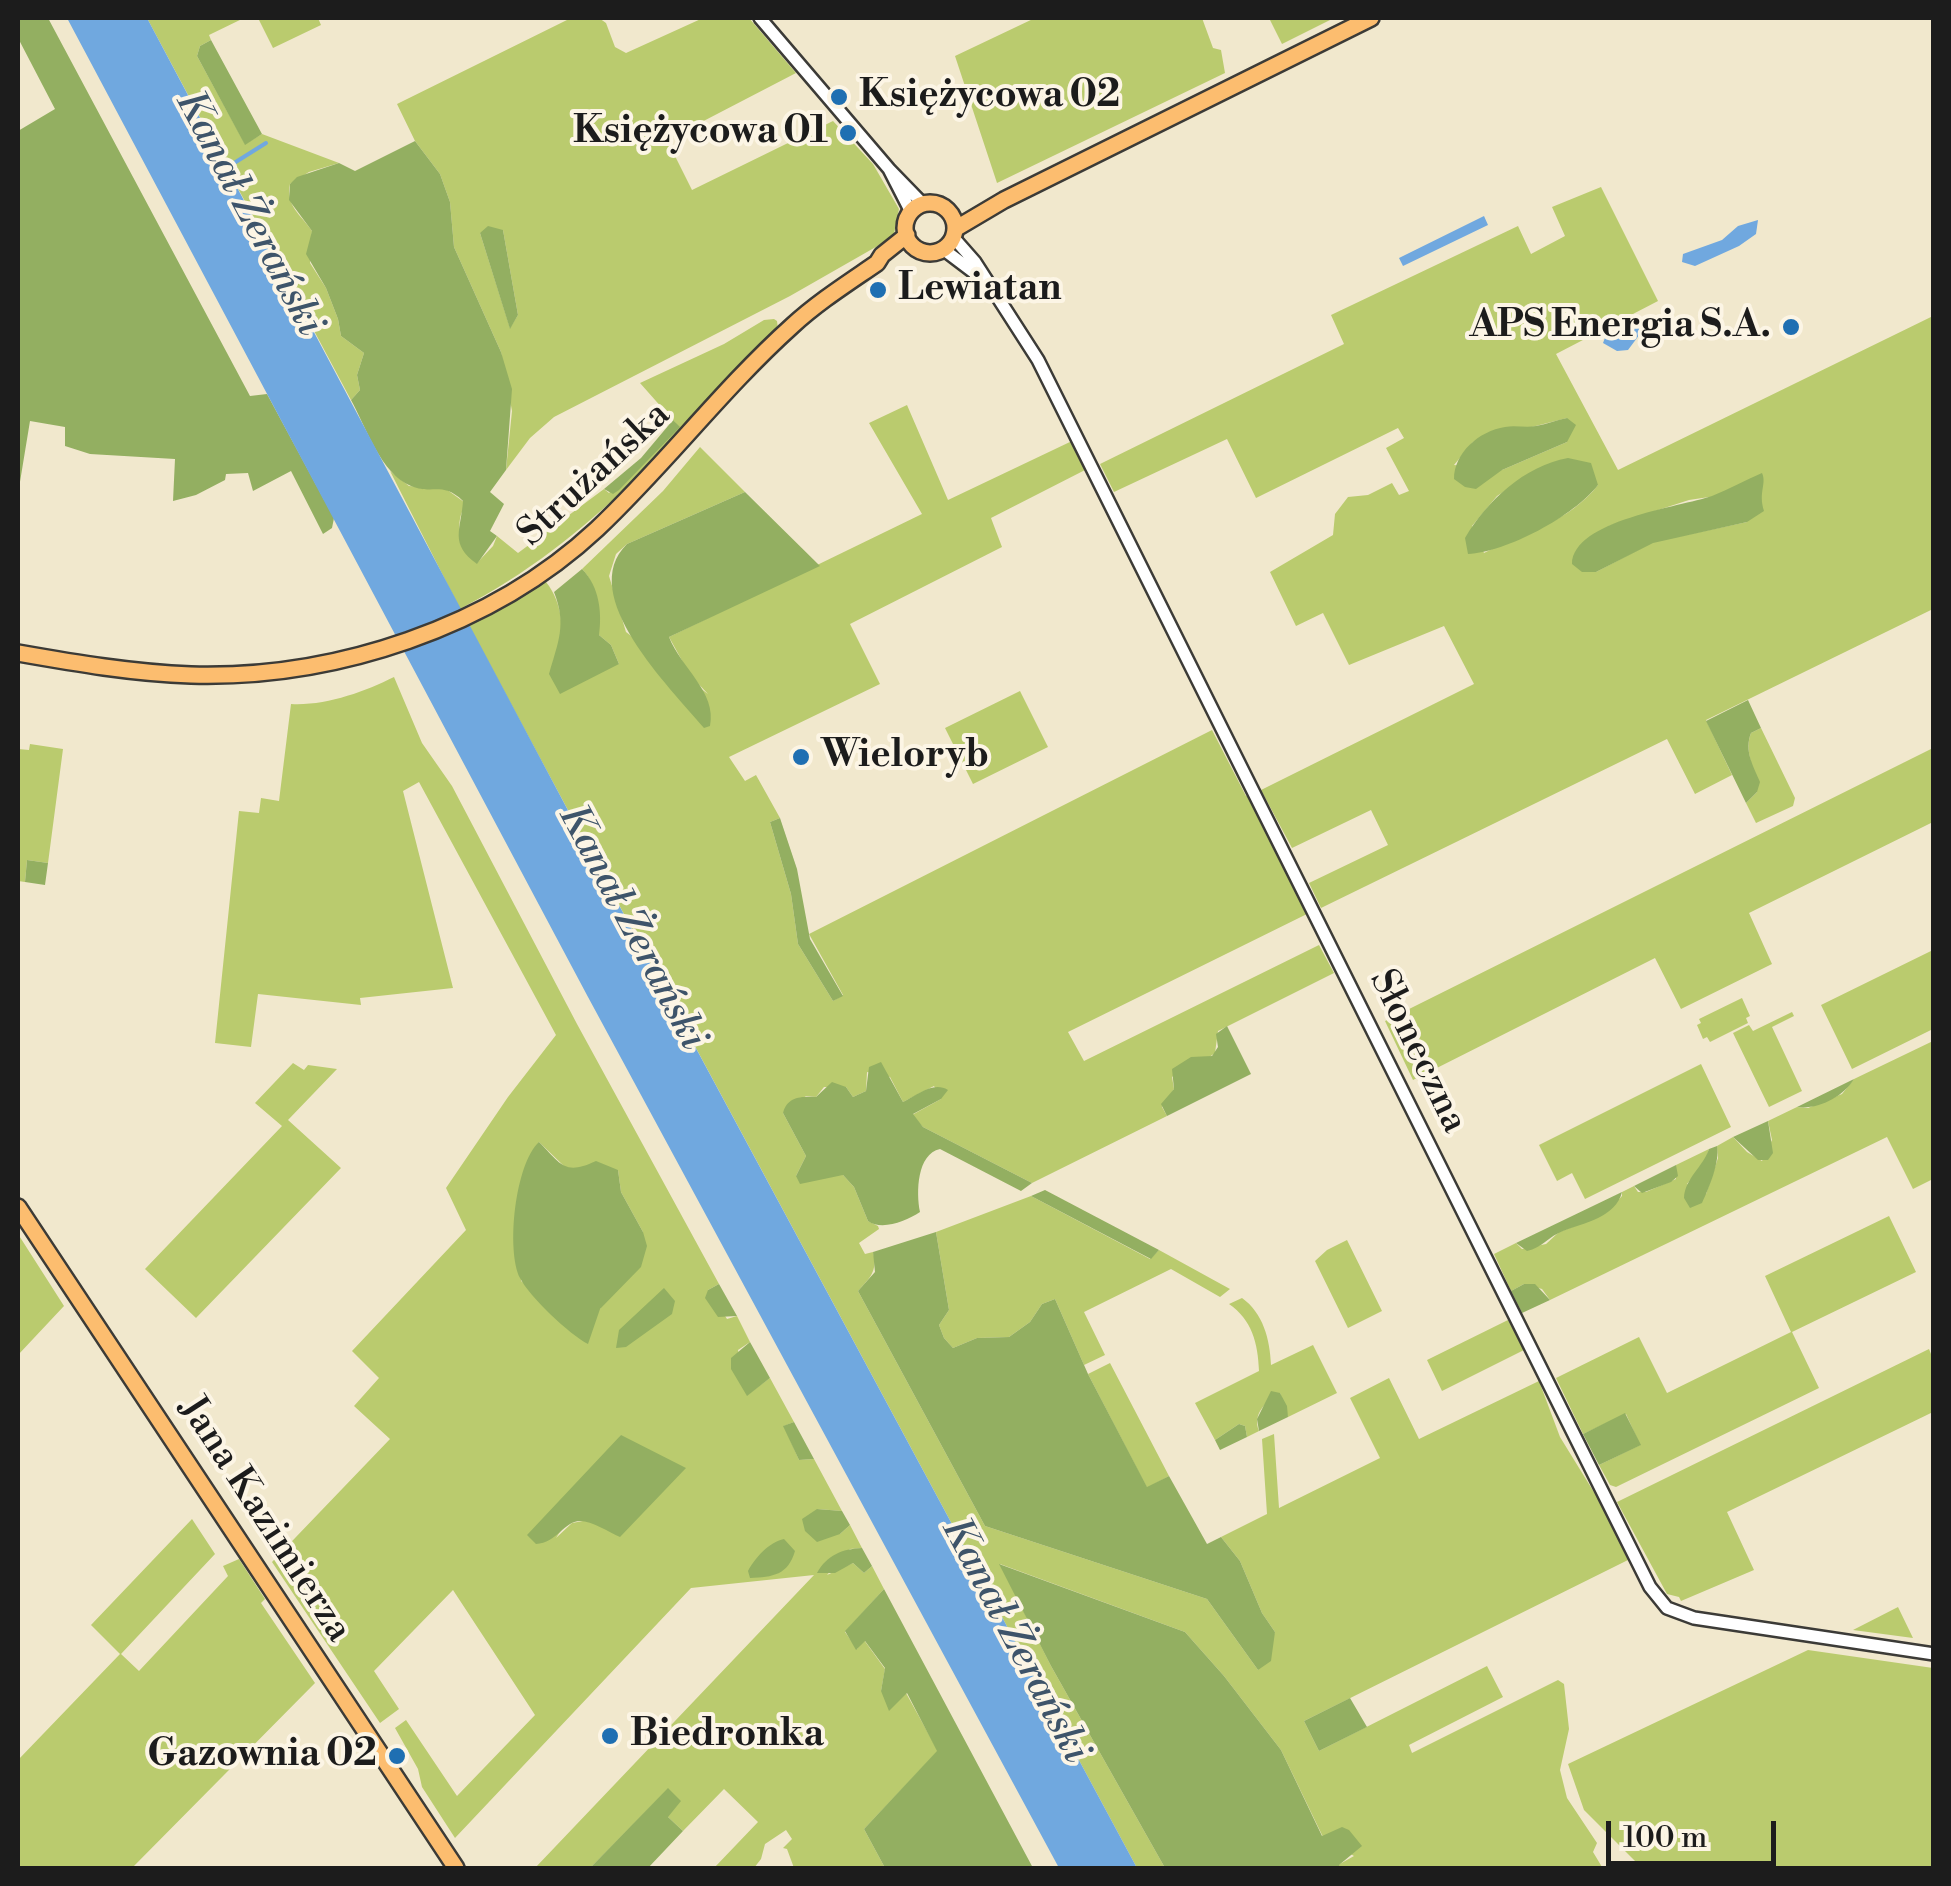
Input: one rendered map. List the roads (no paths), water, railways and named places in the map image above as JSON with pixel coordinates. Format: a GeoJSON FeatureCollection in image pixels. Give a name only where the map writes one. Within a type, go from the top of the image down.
{"type":"FeatureCollection","features":[{"type":"Feature","properties":{"kind":"main road"},"geometry":{"type":"LineString","coordinates":[[1004,200],[949,212],[938,204],[917,208],[911,241],[928,252],[1004,200],[1371,18]]}},
{"type":"Feature","properties":{"kind":"main road"},"geometry":{"type":"LineString","coordinates":[[949,212],[950,238]]}},
{"type":"Feature","properties":{"kind":"main road","name":"Strużańska"},"geometry":{"type":"LineString","coordinates":[[18,653],[123,670],[195,675],[278,672],[372,652],[428,632],[482,607],[552,564],[594,532],[793,325],[877,263],[888,262],[911,241]]}},
{"type":"Feature","properties":{"kind":"main road","name":"Jana Kazimierza"},"geometry":{"type":"LineString","coordinates":[[18,1208],[456,1868]]}},
{"type":"Feature","properties":{"kind":"street"},"geometry":{"type":"LineString","coordinates":[[760,18],[917,208]]}},
{"type":"Feature","properties":{"kind":"street","name":"Słoneczna"},"geometry":{"type":"LineString","coordinates":[[950,238],[988,284],[1038,360],[1650,1587],[1667,1608],[1694,1618],[1934,1654]]}},
{"type":"Feature","properties":{"kind":"water","name":"Kanał Żerański"},"geometry":{"type":"Polygon","coordinates":[[[67,18],[147,18],[1137,1868],[1059,1868],[588,997],[67,18]]]}},
{"type":"Feature","properties":{"kind":"water"},"geometry":{"type":"Polygon","coordinates":[[[1484,216],[1488,225],[1403,266],[1399,258],[1484,216]]]}},
{"type":"Feature","properties":{"kind":"water"},"geometry":{"type":"Polygon","coordinates":[[[1758,220],[1756,234],[1739,246],[1695,266],[1682,262],[1683,254],[1722,240],[1738,226],[1758,220]]]}},
{"type":"Feature","properties":{"kind":"water"},"geometry":{"type":"Polygon","coordinates":[[[1634,324],[1640,334],[1628,350],[1617,351],[1603,343],[1606,335],[1626,333],[1634,324]]]}},
{"type":"Feature","properties":{"kind":"waterway","name":"Kanał Żerański"},"geometry":{"type":"LineString","coordinates":[[223,170],[266,143]]}},
{"type":"Feature","properties":{"kind":"place","name":"Księżycowa 02"},"geometry":{"type":"Point","coordinates":[839,97]}},
{"type":"Feature","properties":{"kind":"place","name":"Księżycowa 01"},"geometry":{"type":"Point","coordinates":[848,133]}},
{"type":"Feature","properties":{"kind":"place","name":"Lewiatan"},"geometry":{"type":"Point","coordinates":[878,290]}},
{"type":"Feature","properties":{"kind":"place","name":"APS Energia S.A."},"geometry":{"type":"Point","coordinates":[1791,327]}},
{"type":"Feature","properties":{"kind":"place","name":"Wieloryb"},"geometry":{"type":"Point","coordinates":[801,757]}},
{"type":"Feature","properties":{"kind":"place","name":"Biedronka"},"geometry":{"type":"Point","coordinates":[610,1736]}},
{"type":"Feature","properties":{"kind":"place","name":"Gazownia 02"},"geometry":{"type":"Point","coordinates":[397,1756]}}]}
